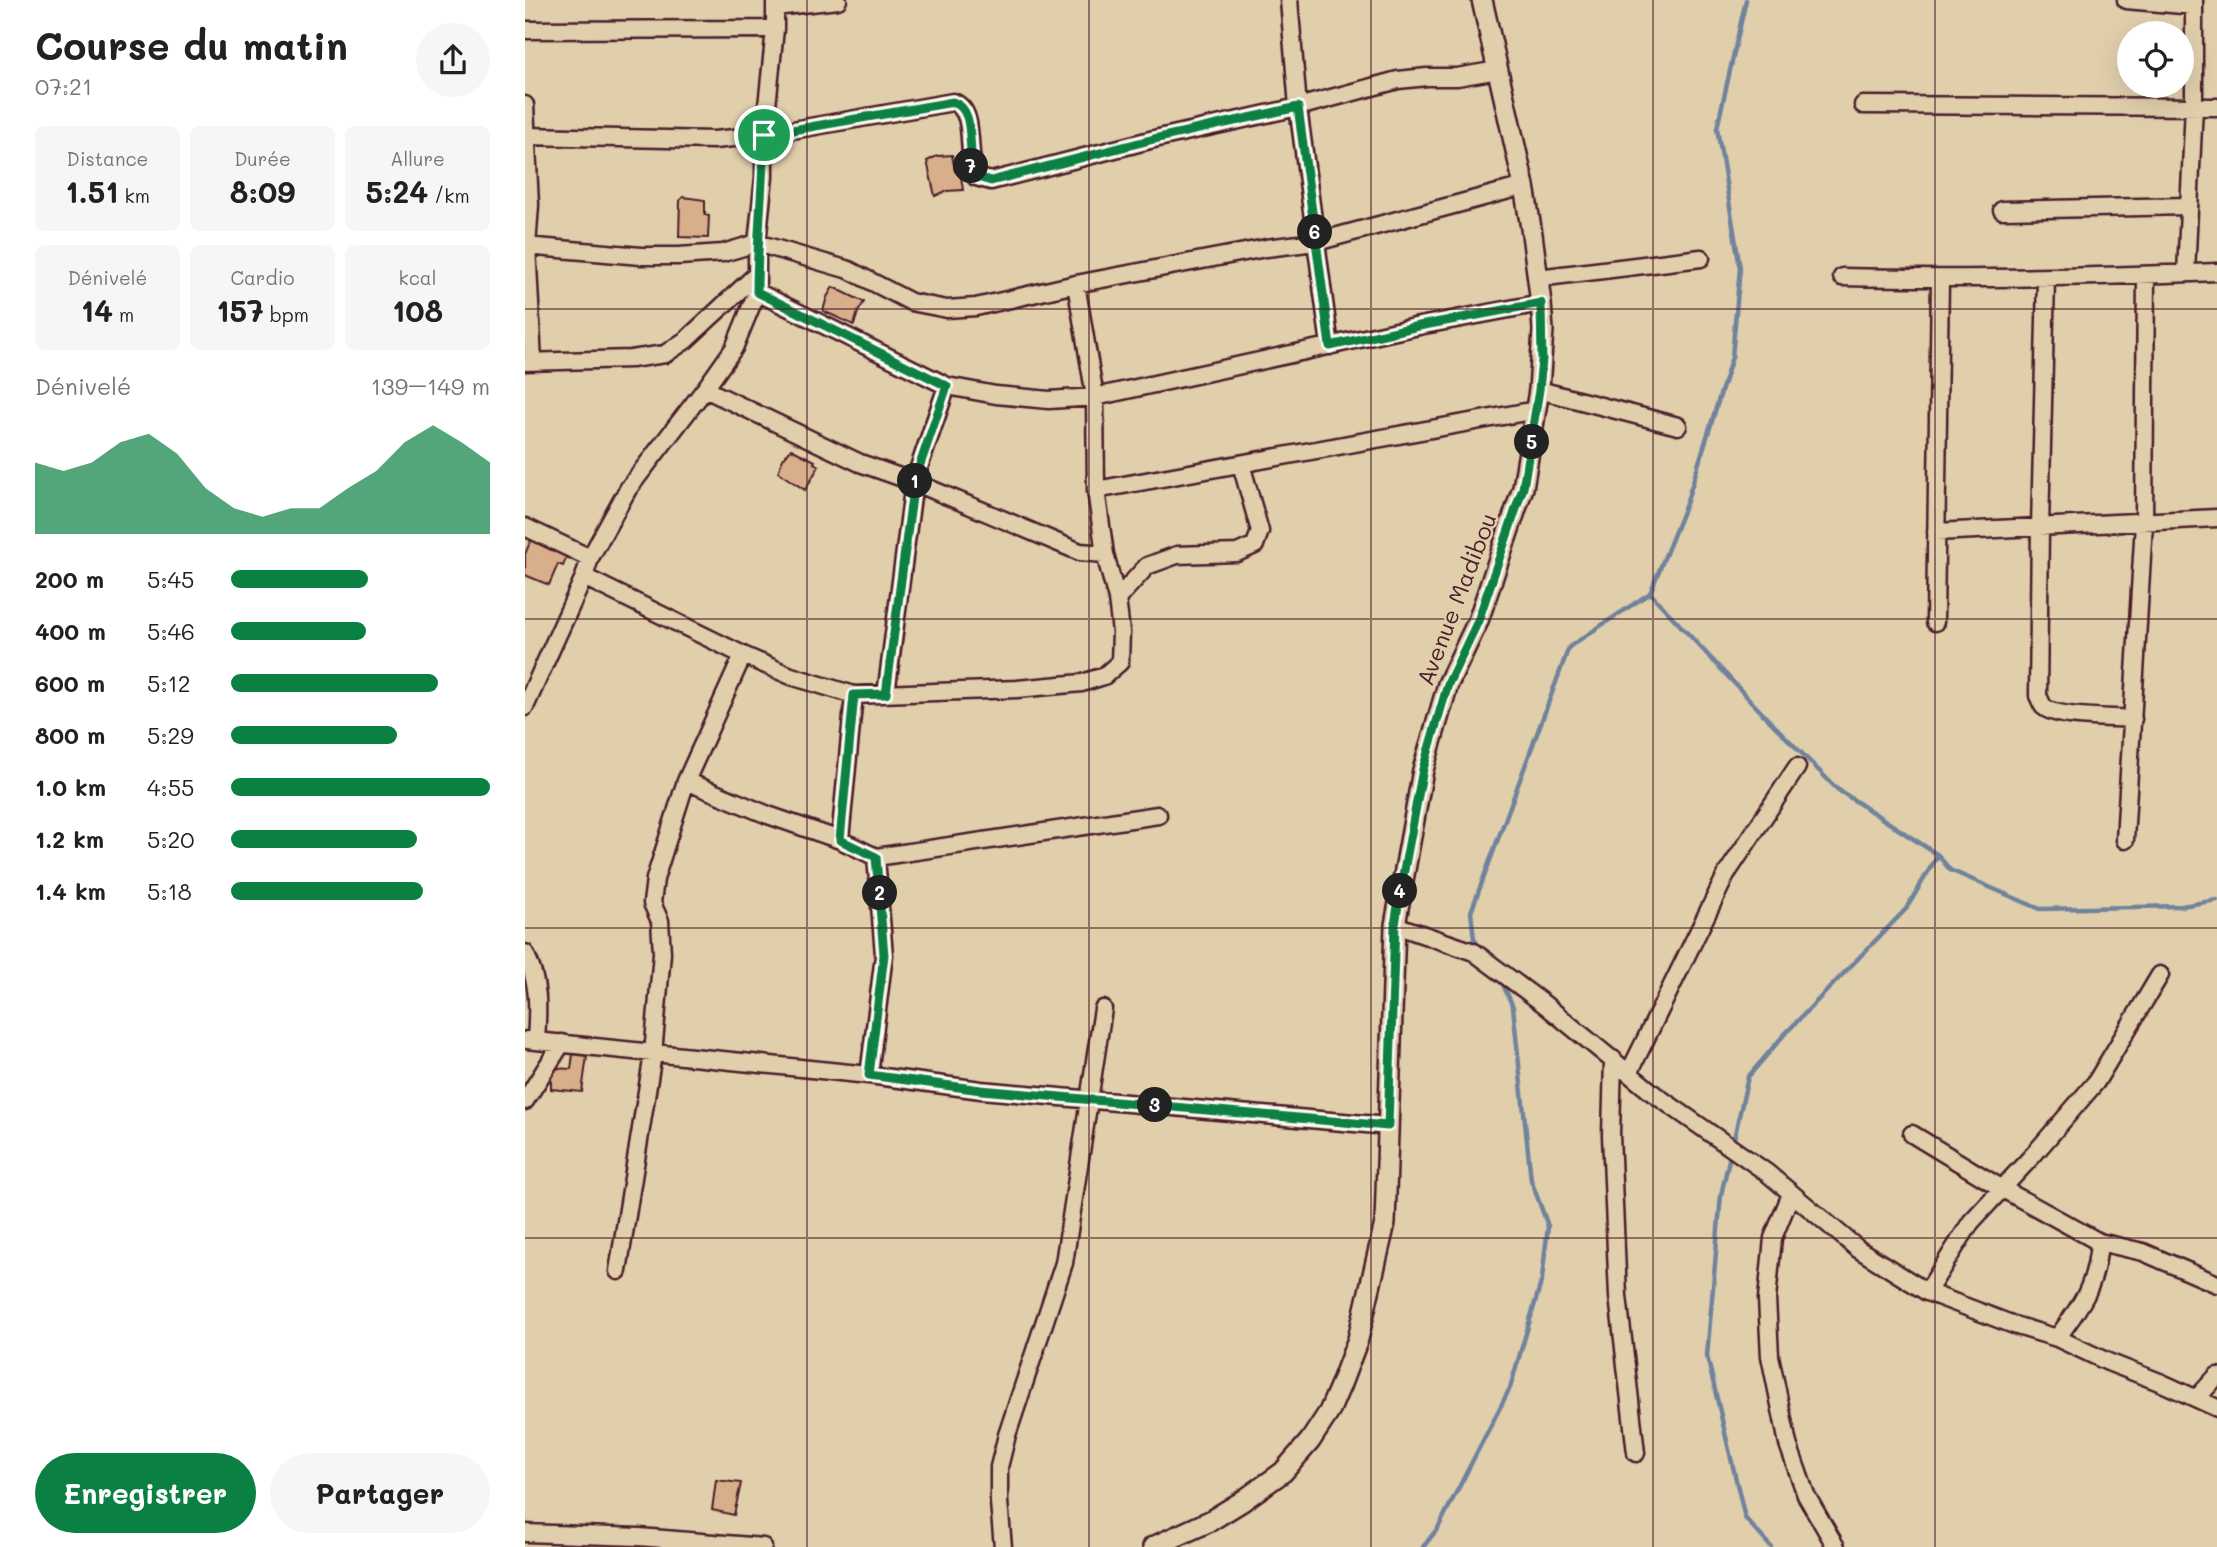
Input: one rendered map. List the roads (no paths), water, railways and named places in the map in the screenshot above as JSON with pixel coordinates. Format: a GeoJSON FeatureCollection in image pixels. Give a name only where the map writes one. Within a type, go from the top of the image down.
{"type":"FeatureCollection","features":[{"type":"Feature","properties":{"kind":"street"},"geometry":{"type":"LineString","coordinates":[[525,707],[584,578],[590,558],[628,489],[734,348],[757,292],[757,243],[775,3],[838,0]]}},
{"type":"Feature","properties":{"kind":"street"},"geometry":{"type":"LineString","coordinates":[[1289,0],[1298,107],[1330,346]]}},
{"type":"Feature","properties":{"kind":"street","name":"Avenue Madibou"},"geometry":{"type":"LineString","coordinates":[[1153,1547],[1210,1521],[1241,1502],[1283,1472],[1310,1441],[1329,1412],[1359,1339],[1385,1223],[1395,925],[1423,769],[1448,684],[1478,621],[1523,488],[1537,410],[1542,360],[1541,303],[1524,186],[1482,0]]}},
{"type":"Feature","properties":{"kind":"street"},"geometry":{"type":"LineString","coordinates":[[2126,0],[2194,3],[2194,106],[2186,273]]}},
{"type":"Feature","properties":{"kind":"street"},"geometry":{"type":"LineString","coordinates":[[525,30],[775,29]]}},
{"type":"Feature","properties":{"kind":"street"},"geometry":{"type":"LineString","coordinates":[[526,136],[713,140],[764,135],[953,102],[962,105],[967,114],[971,167],[977,177],[991,181],[1154,139],[1298,107],[1398,80],[1457,77],[1498,70]]}},
{"type":"Feature","properties":{"kind":"street"},"geometry":{"type":"LineString","coordinates":[[525,105],[530,205],[526,246],[529,362],[631,359],[666,354],[686,340],[757,274]]}},
{"type":"Feature","properties":{"kind":"street"},"geometry":{"type":"LineString","coordinates":[[1863,105],[2217,107]]}},
{"type":"Feature","properties":{"kind":"street"},"geometry":{"type":"LineString","coordinates":[[526,246],[641,256],[679,256],[723,253],[757,243],[849,270],[911,302],[947,309],[976,307],[1076,284],[1266,248],[1316,242],[1524,186]]}},
{"type":"Feature","properties":{"kind":"street"},"geometry":{"type":"LineString","coordinates":[[2003,210],[2188,206]]}},
{"type":"Feature","properties":{"kind":"street"},"geometry":{"type":"LineString","coordinates":[[1538,278],[1701,258]]}},
{"type":"Feature","properties":{"kind":"street"},"geometry":{"type":"LineString","coordinates":[[1842,277],[2046,278],[2217,272]]}},
{"type":"Feature","properties":{"kind":"street"},"geometry":{"type":"LineString","coordinates":[[2125,839],[2144,523],[2146,275]]}},
{"type":"Feature","properties":{"kind":"street"},"geometry":{"type":"LineString","coordinates":[[2046,278],[2038,696],[2043,706],[2062,714],[2133,719]]}},
{"type":"Feature","properties":{"kind":"street"},"geometry":{"type":"LineString","coordinates":[[1935,622],[1940,279]]}},
{"type":"Feature","properties":{"kind":"street"},"geometry":{"type":"LineString","coordinates":[[584,578],[791,676],[854,695],[1030,687],[1082,683],[1104,676],[1120,662],[1121,632],[1117,599],[1105,554],[1096,490],[1095,397],[1076,284]]}},
{"type":"Feature","properties":{"kind":"street"},"geometry":{"type":"LineString","coordinates":[[757,292],[947,386],[996,395],[1049,400],[1095,397],[1419,326],[1541,303]]}},
{"type":"Feature","properties":{"kind":"street"},"geometry":{"type":"LineString","coordinates":[[886,694],[914,482],[947,386]]}},
{"type":"Feature","properties":{"kind":"street"},"geometry":{"type":"LineString","coordinates":[[705,389],[860,463],[914,482],[1080,552],[1105,554]]}},
{"type":"Feature","properties":{"kind":"street"},"geometry":{"type":"LineString","coordinates":[[1539,390],[1678,426]]}},
{"type":"Feature","properties":{"kind":"street"},"geometry":{"type":"LineString","coordinates":[[1096,490],[1537,410]]}},
{"type":"Feature","properties":{"kind":"street"},"geometry":{"type":"LineString","coordinates":[[1117,599],[1147,566],[1177,555],[1237,553],[1255,545],[1260,531],[1241,464]]}},
{"type":"Feature","properties":{"kind":"street"},"geometry":{"type":"LineString","coordinates":[[1935,533],[2217,518]]}},
{"type":"Feature","properties":{"kind":"street"},"geometry":{"type":"LineString","coordinates":[[525,527],[590,558]]}},
{"type":"Feature","properties":{"kind":"street"},"geometry":{"type":"LineString","coordinates":[[618,1271],[653,1054],[662,953],[660,921],[652,903],[655,879],[686,781],[743,655]]}},
{"type":"Feature","properties":{"kind":"street"},"geometry":{"type":"LineString","coordinates":[[840,840],[854,695]]}},
{"type":"Feature","properties":{"kind":"street"},"geometry":{"type":"LineString","coordinates":[[1629,1073],[1727,873],[1797,767]]}},
{"type":"Feature","properties":{"kind":"street"},"geometry":{"type":"LineString","coordinates":[[686,781],[768,815],[840,840],[876,857],[1159,815]]}},
{"type":"Feature","properties":{"kind":"street"},"geometry":{"type":"LineString","coordinates":[[869,1075],[884,955],[876,857]]}},
{"type":"Feature","properties":{"kind":"street"},"geometry":{"type":"LineString","coordinates":[[1395,925],[1474,952],[1508,976],[1654,1094],[1766,1172],[1858,1249],[1927,1292],[2057,1338],[2217,1408]]}},
{"type":"Feature","properties":{"kind":"street"},"geometry":{"type":"LineString","coordinates":[[525,953],[539,1000],[530,1040],[869,1075],[981,1090],[1388,1126]]}},
{"type":"Feature","properties":{"kind":"street"},"geometry":{"type":"LineString","coordinates":[[1927,1292],[1971,1222],[2096,1082],[2160,975]]}},
{"type":"Feature","properties":{"kind":"street"},"geometry":{"type":"LineString","coordinates":[[1003,1547],[999,1467],[1064,1263],[1104,1009]]}},
{"type":"Feature","properties":{"kind":"street"},"geometry":{"type":"LineString","coordinates":[[525,1101],[562,1043]]}},
{"type":"Feature","properties":{"kind":"street"},"geometry":{"type":"LineString","coordinates":[[1613,1059],[1611,1135],[1618,1296],[1636,1453]]}},
{"type":"Feature","properties":{"kind":"street"},"geometry":{"type":"LineString","coordinates":[[1912,1134],[2001,1188],[2099,1242],[2143,1252],[2217,1284]]}},
{"type":"Feature","properties":{"kind":"street"},"geometry":{"type":"LineString","coordinates":[[1791,1194],[1773,1238],[1767,1299],[1770,1356],[1788,1444],[1806,1494],[1836,1547]]}},
{"type":"Feature","properties":{"kind":"street"},"geometry":{"type":"LineString","coordinates":[[2057,1338],[2093,1282],[2099,1242]]}},
{"type":"Feature","properties":{"kind":"street"},"geometry":{"type":"LineString","coordinates":[[2197,1398],[2217,1376]]}},
{"type":"Feature","properties":{"kind":"street"},"geometry":{"type":"LineString","coordinates":[[525,1534],[639,1537],[763,1547]]}},
{"type":"Feature","properties":{"kind":"waterway"},"geometry":{"type":"LineString","coordinates":[[1481,949],[1474,939],[1471,912],[1569,647],[1650,593],[1686,504],[1732,357],[1740,268],[1717,128],[1746,0]]}},
{"type":"Feature","properties":{"kind":"waterway"},"geometry":{"type":"LineString","coordinates":[[1650,593],[1837,789],[1938,855],[1906,909],[1783,1036],[1748,1077],[1733,1143]]}},
{"type":"Feature","properties":{"kind":"waterway"},"geometry":{"type":"LineString","coordinates":[[1938,855],[1950,870],[2040,909],[2182,906],[2217,900]]}},
{"type":"Feature","properties":{"kind":"waterway"},"geometry":{"type":"LineString","coordinates":[[1423,1547],[1438,1528],[1510,1388],[1542,1279],[1548,1226],[1531,1180],[1513,1007],[1501,980]]}},
{"type":"Feature","properties":{"kind":"waterway"},"geometry":{"type":"LineString","coordinates":[[1731,1151],[1721,1195],[1707,1356],[1745,1518],[1771,1547]]}}]}
